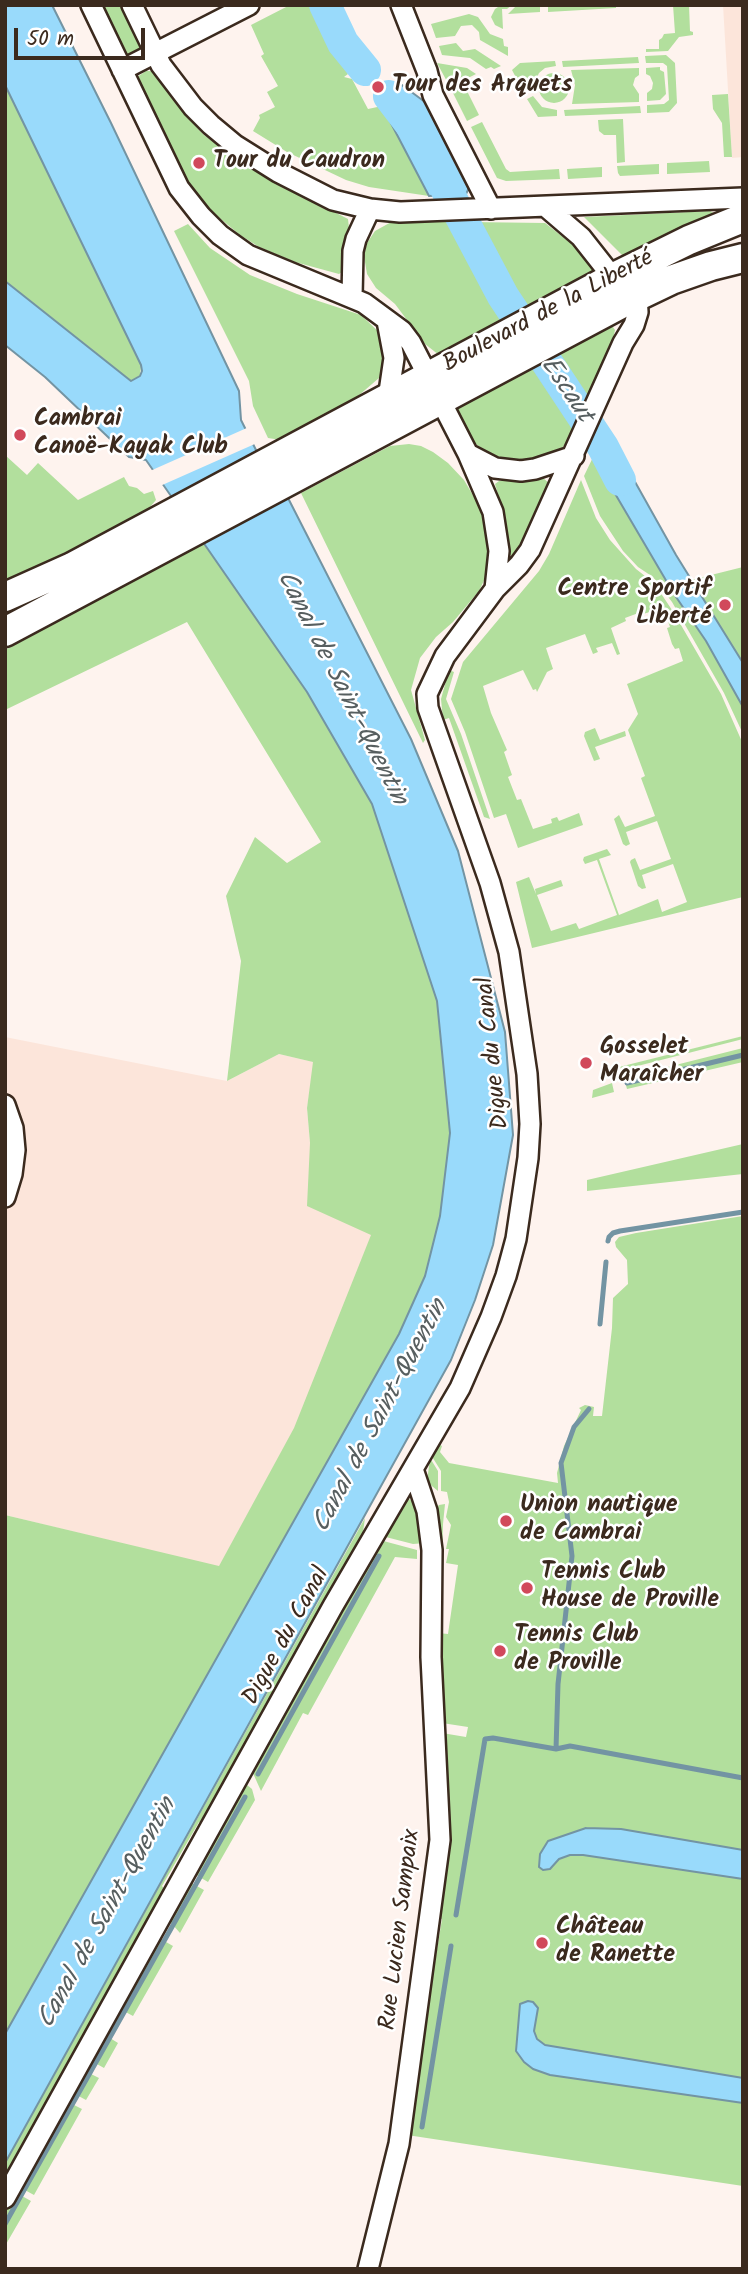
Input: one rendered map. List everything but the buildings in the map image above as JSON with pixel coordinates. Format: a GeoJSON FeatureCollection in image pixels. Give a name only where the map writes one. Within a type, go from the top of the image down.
{"type":"FeatureCollection","features":[{"type":"Feature","properties":{"kind":"main road","name":"Boulevard de la Liberté"},"geometry":{"type":"LineString","coordinates":[[624,293],[689,240],[743,218]]}},
{"type":"Feature","properties":{"kind":"main road","name":"Boulevard de la Liberté"},"geometry":{"type":"LineString","coordinates":[[364,426],[558,323],[624,293],[743,258]]}},
{"type":"Feature","properties":{"kind":"main road","name":"Boulevard de la Liberté"},"geometry":{"type":"LineString","coordinates":[[364,426],[388,398],[435,388]]}},
{"type":"Feature","properties":{"kind":"main road"},"geometry":{"type":"LineString","coordinates":[[5,632],[78,579],[364,426]]}},
{"type":"Feature","properties":{"kind":"main road"},"geometry":{"type":"LineString","coordinates":[[5,597],[78,579]]}},
{"type":"Feature","properties":{"kind":"street"},"geometry":{"type":"LineString","coordinates":[[91,5],[179,188],[206,222],[248,255],[352,297],[374,309],[402,331],[418,355],[487,494],[497,528],[499,566],[495,589]]}},
{"type":"Feature","properties":{"kind":"street"},"geometry":{"type":"LineString","coordinates":[[132,5],[155,53],[193,107],[235,145],[278,172],[333,200],[370,209],[400,212],[743,198]]}},
{"type":"Feature","properties":{"kind":"street"},"geometry":{"type":"LineString","coordinates":[[122,70],[249,5]]}},
{"type":"Feature","properties":{"kind":"street"},"geometry":{"type":"LineString","coordinates":[[401,5],[427,71],[433,95],[486,210]]}},
{"type":"Feature","properties":{"kind":"street"},"geometry":{"type":"LineString","coordinates":[[546,207],[581,237],[624,293]]}},
{"type":"Feature","properties":{"kind":"street"},"geometry":{"type":"LineString","coordinates":[[352,297],[353,251],[370,209]]}},
{"type":"Feature","properties":{"kind":"street","name":"Digue du Canal"},"geometry":{"type":"LineString","coordinates":[[5,2198],[333,1606],[460,1388],[491,1317],[516,1239],[528,1158],[528,1086],[509,952],[490,883],[428,708],[427,694],[445,656],[495,589],[530,550],[623,343],[624,293]]}},
{"type":"Feature","properties":{"kind":"street"},"geometry":{"type":"LineString","coordinates":[[387,321],[394,358],[388,398]]}},
{"type":"Feature","properties":{"kind":"street"},"geometry":{"type":"LineString","coordinates":[[468,454],[495,468],[521,471],[543,467],[578,448]]}},
{"type":"Feature","properties":{"kind":"street"},"geometry":{"type":"LineString","coordinates":[[5,1105],[13,1128],[15,1150],[5,1197]]}},
{"type":"Feature","properties":{"kind":"street","name":"Rue Lucien Sampaix"},"geometry":{"type":"LineString","coordinates":[[368,2269],[399,2144],[440,1840],[430,1657],[432,1550],[427,1511],[413,1469]]}},
{"type":"Feature","properties":{"kind":"shaded area"},"geometry":{"type":"Polygon","coordinates":[[[723,5],[743,5],[743,157],[732,158],[723,5]]]}},
{"type":"Feature","properties":{"kind":"shaded area"},"geometry":{"type":"Polygon","coordinates":[[[5,1037],[227,1081],[279,1054],[314,1062],[307,1108],[310,1143],[397,1218],[381,1270],[219,1567],[5,1515],[5,1037]]]}},
{"type":"Feature","properties":{"kind":"green space"},"geometry":{"type":"Polygon","coordinates":[[[100,5],[122,5],[140,41],[140,49],[134,54],[128,55],[122,51],[100,5]]]}},
{"type":"Feature","properties":{"kind":"green space"},"geometry":{"type":"Polygon","coordinates":[[[290,5],[315,5],[348,74],[344,77],[352,79],[368,109],[382,106],[429,196],[369,187],[346,180],[287,152],[253,131],[259,115],[275,107],[267,92],[278,86],[261,56],[264,54],[251,25],[290,5]]]}},
{"type":"Feature","properties":{"kind":"green space"},"geometry":{"type":"Polygon","coordinates":[[[501,5],[512,5],[502,9],[503,29],[495,25],[491,17],[501,5]]]}},
{"type":"Feature","properties":{"kind":"green space"},"geometry":{"type":"Polygon","coordinates":[[[517,5],[540,5],[540,12],[508,14],[517,5]]]}},
{"type":"Feature","properties":{"kind":"green space"},"geometry":{"type":"Polygon","coordinates":[[[548,5],[616,5],[616,8],[548,12],[548,5]]]}},
{"type":"Feature","properties":{"kind":"green space"},"geometry":{"type":"Polygon","coordinates":[[[673,5],[689,5],[690,31],[693,35],[679,37],[668,51],[646,52],[646,49],[659,49],[659,40],[664,34],[675,33],[673,5]]]}},
{"type":"Feature","properties":{"kind":"green space"},"geometry":{"type":"Polygon","coordinates":[[[469,14],[478,17],[490,34],[503,39],[504,46],[508,47],[508,56],[480,40],[479,32],[472,25],[461,26],[455,36],[436,38],[431,24],[469,14]]]}},
{"type":"Feature","properties":{"kind":"green space"},"geometry":{"type":"Polygon","coordinates":[[[456,43],[463,51],[475,49],[501,66],[486,69],[470,58],[442,55],[439,46],[456,43]]]}},
{"type":"Feature","properties":{"kind":"green space"},"geometry":{"type":"Polygon","coordinates":[[[666,55],[675,63],[677,103],[669,112],[647,113],[647,105],[664,104],[669,100],[667,66],[663,63],[646,63],[645,56],[666,55]]]}},
{"type":"Feature","properties":{"kind":"green space"},"geometry":{"type":"Polygon","coordinates":[[[638,57],[639,63],[563,67],[562,61],[638,57]]]}},
{"type":"Feature","properties":{"kind":"green space"},"geometry":{"type":"Polygon","coordinates":[[[555,61],[556,66],[545,68],[539,73],[532,88],[522,89],[512,70],[520,63],[555,61]]]}},
{"type":"Feature","properties":{"kind":"green space"},"geometry":{"type":"Polygon","coordinates":[[[437,63],[467,68],[476,74],[450,87],[437,63]]]}},
{"type":"Feature","properties":{"kind":"green space"},"geometry":{"type":"Polygon","coordinates":[[[660,67],[664,72],[666,94],[660,100],[647,101],[647,93],[652,89],[653,83],[646,74],[646,68],[660,67]]]}},
{"type":"Feature","properties":{"kind":"green space"},"geometry":{"type":"Polygon","coordinates":[[[639,68],[639,75],[633,85],[639,94],[639,102],[572,104],[575,85],[571,70],[639,68]]]}},
{"type":"Feature","properties":{"kind":"green space"},"geometry":{"type":"Polygon","coordinates":[[[151,71],[204,135],[227,152],[278,183],[348,219],[349,228],[344,244],[345,270],[339,274],[295,262],[259,247],[204,205],[181,173],[139,83],[137,77],[151,71]]]}},
{"type":"Feature","properties":{"kind":"green space"},"geometry":{"type":"Polygon","coordinates":[[[554,73],[565,77],[569,88],[565,99],[554,103],[543,99],[539,88],[543,77],[554,73]]]}},
{"type":"Feature","properties":{"kind":"green space"},"geometry":{"type":"Polygon","coordinates":[[[5,85],[141,365],[140,376],[131,381],[5,281],[5,85]]]}},
{"type":"Feature","properties":{"kind":"green space"},"geometry":{"type":"Polygon","coordinates":[[[464,85],[479,115],[467,121],[452,91],[464,85]]]}},
{"type":"Feature","properties":{"kind":"green space"},"geometry":{"type":"Polygon","coordinates":[[[728,94],[732,157],[724,157],[722,123],[713,109],[712,95],[728,94]]]}},
{"type":"Feature","properties":{"kind":"green space"},"geometry":{"type":"Polygon","coordinates":[[[533,96],[542,107],[557,110],[557,116],[538,117],[527,99],[533,96]]]}},
{"type":"Feature","properties":{"kind":"green space"},"geometry":{"type":"Polygon","coordinates":[[[640,106],[641,113],[565,116],[564,110],[640,106]]]}},
{"type":"Feature","properties":{"kind":"green space"},"geometry":{"type":"Polygon","coordinates":[[[623,119],[625,162],[617,163],[616,135],[604,135],[599,131],[598,120],[623,119]]]}},
{"type":"Feature","properties":{"kind":"green space"},"geometry":{"type":"Polygon","coordinates":[[[482,122],[510,172],[559,169],[560,179],[506,181],[497,178],[471,127],[482,122]]]}},
{"type":"Feature","properties":{"kind":"green space"},"geometry":{"type":"Polygon","coordinates":[[[709,161],[710,172],[667,174],[667,163],[709,161]]]}},
{"type":"Feature","properties":{"kind":"green space"},"geometry":{"type":"Polygon","coordinates":[[[659,164],[659,174],[620,176],[617,166],[659,164]]]}},
{"type":"Feature","properties":{"kind":"green space"},"geometry":{"type":"Polygon","coordinates":[[[602,167],[602,177],[568,179],[567,169],[602,167]]]}},
{"type":"Feature","properties":{"kind":"green space"},"geometry":{"type":"Polygon","coordinates":[[[710,211],[717,215],[624,257],[584,217],[710,211]]]}},
{"type":"Feature","properties":{"kind":"green space"},"geometry":{"type":"Polygon","coordinates":[[[393,221],[545,223],[576,247],[593,267],[593,273],[446,356],[439,355],[425,344],[395,304],[376,288],[367,274],[364,256],[367,243],[375,231],[393,221]]]}},
{"type":"Feature","properties":{"kind":"green space"},"geometry":{"type":"Polygon","coordinates":[[[188,224],[210,248],[250,275],[361,315],[381,334],[387,358],[379,378],[351,402],[281,440],[268,438],[253,406],[249,381],[174,231],[188,224]]]}},
{"type":"Feature","properties":{"kind":"green space"},"geometry":{"type":"Polygon","coordinates":[[[611,324],[615,330],[612,345],[589,401],[555,351],[611,324]]]}},
{"type":"Feature","properties":{"kind":"green space"},"geometry":{"type":"Polygon","coordinates":[[[531,363],[576,431],[561,449],[553,454],[528,461],[494,457],[473,442],[456,412],[457,407],[531,363]]]}},
{"type":"Feature","properties":{"kind":"green space"},"geometry":{"type":"Polygon","coordinates":[[[409,444],[433,452],[464,480],[484,514],[491,549],[489,570],[479,591],[420,658],[411,690],[425,740],[423,743],[301,493],[390,446],[409,444]]]}},
{"type":"Feature","properties":{"kind":"green space"},"geometry":{"type":"Polygon","coordinates":[[[595,453],[607,480],[674,594],[706,641],[743,707],[743,734],[724,693],[672,602],[653,577],[638,567],[623,551],[600,516],[584,476],[595,453]]]}},
{"type":"Feature","properties":{"kind":"green space"},"geometry":{"type":"Polygon","coordinates":[[[5,455],[27,475],[38,463],[78,500],[124,477],[129,486],[144,494],[153,491],[156,500],[145,513],[65,555],[5,581],[5,455]]]}},
{"type":"Feature","properties":{"kind":"green space"},"geometry":{"type":"Polygon","coordinates":[[[543,478],[550,484],[517,552],[513,556],[509,555],[506,521],[495,484],[499,481],[543,478]]]}},
{"type":"Feature","properties":{"kind":"green space"},"geometry":{"type":"Polygon","coordinates":[[[581,480],[596,518],[610,540],[636,569],[654,583],[674,613],[721,694],[743,744],[743,897],[532,948],[516,882],[529,877],[536,894],[535,889],[561,880],[563,886],[537,895],[551,931],[576,923],[579,929],[617,915],[597,860],[585,864],[583,860],[584,857],[607,849],[611,855],[599,859],[619,915],[658,899],[662,912],[687,902],[673,864],[642,875],[646,888],[638,886],[631,860],[635,858],[640,870],[671,859],[657,821],[626,832],[630,844],[626,846],[614,819],[619,815],[625,827],[655,816],[641,778],[645,776],[628,730],[638,714],[627,684],[683,661],[679,648],[675,649],[672,644],[665,613],[662,614],[660,609],[643,614],[641,612],[625,618],[626,621],[611,628],[620,654],[617,655],[612,643],[596,648],[598,652],[593,654],[585,634],[546,648],[553,669],[547,672],[537,692],[536,689],[533,690],[523,670],[483,686],[507,750],[504,752],[512,775],[508,777],[517,800],[521,799],[533,829],[552,823],[551,819],[557,817],[559,821],[579,813],[583,825],[518,848],[506,814],[494,818],[451,699],[463,662],[539,571],[581,480]]]}},
{"type":"Feature","properties":{"kind":"green space"},"geometry":{"type":"Polygon","coordinates":[[[204,543],[307,692],[372,804],[437,1001],[450,1133],[440,1216],[425,1276],[399,1334],[5,2034],[5,1515],[219,1566],[294,1428],[371,1235],[307,1206],[310,1143],[307,1108],[313,1062],[279,1054],[227,1081],[241,961],[226,896],[255,837],[287,863],[321,842],[187,622],[5,710],[5,650],[204,543]]]}},
{"type":"Feature","properties":{"kind":"green space","name":"Centre Sportif Liberté"},"geometry":{"type":"Polygon","coordinates":[[[743,567],[743,663],[691,580],[743,567]]]}},
{"type":"Feature","properties":{"kind":"green space"},"geometry":{"type":"Polygon","coordinates":[[[449,670],[454,672],[446,699],[490,819],[484,817],[449,718],[443,720],[441,699],[449,670]]]}},
{"type":"Feature","properties":{"kind":"green space"},"geometry":{"type":"Polygon","coordinates":[[[595,728],[600,740],[625,731],[626,736],[595,747],[600,759],[594,761],[584,736],[585,732],[595,728]]]}},
{"type":"Feature","properties":{"kind":"green space"},"geometry":{"type":"Polygon","coordinates":[[[743,1036],[743,1039],[622,1070],[619,1067],[743,1036]]]}},
{"type":"Feature","properties":{"kind":"green space"},"geometry":{"type":"Polygon","coordinates":[[[743,1048],[743,1062],[627,1089],[624,1078],[743,1048]]]}},
{"type":"Feature","properties":{"kind":"green space"},"geometry":{"type":"Polygon","coordinates":[[[612,1083],[614,1092],[592,1098],[593,1090],[612,1083]]]}},
{"type":"Feature","properties":{"kind":"green space"},"geometry":{"type":"Polygon","coordinates":[[[743,1144],[743,1174],[587,1191],[587,1180],[743,1144]]]}},
{"type":"Feature","properties":{"kind":"green space"},"geometry":{"type":"Polygon","coordinates":[[[743,1216],[743,2186],[407,2135],[442,1919],[437,1918],[442,1733],[466,1737],[468,1727],[442,1723],[438,1633],[448,1634],[458,1565],[446,1563],[451,1525],[446,1517],[449,1502],[447,1492],[441,1491],[441,1471],[431,1455],[437,1445],[440,1445],[440,1452],[449,1463],[558,1483],[557,1473],[564,1446],[581,1410],[579,1408],[585,1405],[594,1407],[593,1416],[602,1416],[613,1298],[628,1284],[627,1260],[615,1242],[619,1237],[636,1233],[743,1216]]]}},
{"type":"Feature","properties":{"kind":"green space"},"geometry":{"type":"Polygon","coordinates":[[[430,1458],[438,1471],[438,1491],[427,1482],[430,1458]]]}},
{"type":"Feature","properties":{"kind":"green space"},"geometry":{"type":"Polygon","coordinates":[[[407,1498],[416,1503],[425,1543],[413,1544],[378,1535],[407,1498]]]}},
{"type":"Feature","properties":{"kind":"green space"},"geometry":{"type":"Polygon","coordinates":[[[445,1504],[442,1557],[439,1557],[435,1509],[445,1504]]]}},
{"type":"Feature","properties":{"kind":"green space"},"geometry":{"type":"Polygon","coordinates":[[[365,1518],[362,1539],[204,1824],[199,1822],[162,1886],[167,1893],[5,2183],[5,2163],[365,1518]]]}},
{"type":"Feature","properties":{"kind":"green space"},"geometry":{"type":"Polygon","coordinates":[[[376,1539],[417,1550],[417,1559],[395,1557],[308,1715],[303,1713],[261,1791],[252,1771],[376,1539]]]}},
{"type":"Feature","properties":{"kind":"green space"},"geometry":{"type":"Polygon","coordinates":[[[247,1785],[252,1789],[255,1800],[208,1882],[195,1872],[238,1788],[247,1785]]]}},
{"type":"Feature","properties":{"kind":"green space"},"geometry":{"type":"Polygon","coordinates":[[[187,1884],[204,1890],[180,1933],[166,1917],[187,1884]]]}},
{"type":"Feature","properties":{"kind":"green space"},"geometry":{"type":"Polygon","coordinates":[[[159,1938],[173,1946],[133,2016],[120,2009],[159,1938]]]}},
{"type":"Feature","properties":{"kind":"green space"},"geometry":{"type":"Polygon","coordinates":[[[102,2033],[118,2043],[104,2068],[88,2059],[102,2033]]]}},
{"type":"Feature","properties":{"kind":"green space"},"geometry":{"type":"Polygon","coordinates":[[[83,2070],[99,2078],[86,2100],[71,2092],[83,2070]]]}},
{"type":"Feature","properties":{"kind":"green space"},"geometry":{"type":"Polygon","coordinates":[[[68,2102],[82,2109],[34,2195],[21,2188],[68,2102]]]}},
{"type":"Feature","properties":{"kind":"green space"},"geometry":{"type":"Polygon","coordinates":[[[14,2195],[31,2201],[5,2246],[5,2207],[14,2195]]]}},
{"type":"Feature","properties":{"kind":"water","name":"Canal de Saint-Quentin"},"geometry":{"type":"Polygon","coordinates":[[[5,5],[52,5],[239,391],[241,420],[257,452],[263,449],[411,739],[458,851],[505,1032],[513,1135],[493,1245],[451,1360],[5,2163],[5,2034],[399,1334],[425,1276],[440,1216],[450,1133],[437,1001],[372,804],[307,692],[146,460],[129,457],[45,377],[5,345],[5,281],[131,381],[140,376],[142,371],[5,85],[5,5]]]}},
{"type":"Feature","properties":{"kind":"water"},"geometry":{"type":"Polygon","coordinates":[[[402,85],[429,105],[470,186],[466,194],[429,196],[382,106],[393,91],[400,91],[402,85]]]}},
{"type":"Feature","properties":{"kind":"water"},"geometry":{"type":"Polygon","coordinates":[[[451,223],[476,223],[501,267],[480,279],[451,223]]]}},
{"type":"Feature","properties":{"kind":"water"},"geometry":{"type":"Polygon","coordinates":[[[509,279],[518,294],[496,307],[487,292],[509,279]]]}},
{"type":"Feature","properties":{"kind":"water"},"geometry":{"type":"Polygon","coordinates":[[[558,356],[584,394],[570,423],[534,369],[558,356]]]}},
{"type":"Feature","properties":{"kind":"water"},"geometry":{"type":"Polygon","coordinates":[[[606,430],[676,555],[743,663],[743,707],[706,641],[674,594],[607,480],[595,453],[606,430]]]}},
{"type":"Feature","properties":{"kind":"water"},"geometry":{"type":"Polygon","coordinates":[[[586,1828],[621,1829],[743,1850],[743,1879],[583,1855],[570,1855],[559,1859],[550,1869],[543,1870],[539,1867],[540,1854],[548,1841],[586,1828]]]}},
{"type":"Feature","properties":{"kind":"water"},"geometry":{"type":"Polygon","coordinates":[[[528,2001],[538,2008],[534,2031],[537,2039],[545,2045],[743,2078],[743,2103],[550,2075],[533,2069],[516,2051],[520,2004],[528,2001]]]}},
{"type":"Feature","properties":{"kind":"pier"},"geometry":{"type":"Polygon","coordinates":[[[249,427],[257,443],[160,486],[150,471],[249,427]]]}},
{"type":"Feature","properties":{"kind":"waterway","name":"Escaut"},"geometry":{"type":"LineString","coordinates":[[325,5],[343,43],[365,70]]}},
{"type":"Feature","properties":{"kind":"waterway","name":"Escaut"},"geometry":{"type":"LineString","coordinates":[[389,96],[415,130],[503,296],[603,447],[620,480]]}},
{"type":"Feature","properties":{"kind":"waterway"},"geometry":{"type":"LineString","coordinates":[[627,1083],[743,1055]]}},
{"type":"Feature","properties":{"kind":"waterway"},"geometry":{"type":"LineString","coordinates":[[608,1241],[613,1233],[620,1231],[743,1212]]}},
{"type":"Feature","properties":{"kind":"waterway"},"geometry":{"type":"LineString","coordinates":[[600,1324],[606,1262]]}},
{"type":"Feature","properties":{"kind":"waterway"},"geometry":{"type":"LineString","coordinates":[[456,1915],[485,1739],[493,1738],[556,1749],[558,1684],[572,1556],[561,1463],[574,1427],[589,1409]]}},
{"type":"Feature","properties":{"kind":"waterway"},"geometry":{"type":"LineString","coordinates":[[258,1774],[379,1556]]}},
{"type":"Feature","properties":{"kind":"waterway"},"geometry":{"type":"LineString","coordinates":[[556,1749],[570,1746],[743,1778]]}},
{"type":"Feature","properties":{"kind":"waterway"},"geometry":{"type":"LineString","coordinates":[[5,2224],[245,1797]]}},
{"type":"Feature","properties":{"kind":"waterway"},"geometry":{"type":"LineString","coordinates":[[422,2127],[451,1946]]}},
{"type":"Feature","properties":{"kind":"place","name":"Tour des Arquets"},"geometry":{"type":"Point","coordinates":[378,87]}},
{"type":"Feature","properties":{"kind":"place","name":"Tour du Caudron"},"geometry":{"type":"Point","coordinates":[199,163]}},
{"type":"Feature","properties":{"kind":"place","name":"Cambrai Canoë-Kayak Club"},"geometry":{"type":"Point","coordinates":[20,435]}},
{"type":"Feature","properties":{"kind":"place","name":"Centre Sportif Liberté"},"geometry":{"type":"Point","coordinates":[725,605]}},
{"type":"Feature","properties":{"kind":"place","name":"Gosselet Maraîcher"},"geometry":{"type":"Point","coordinates":[586,1063]}},
{"type":"Feature","properties":{"kind":"place","name":"Union nautique de Cambrai"},"geometry":{"type":"Point","coordinates":[506,1521]}},
{"type":"Feature","properties":{"kind":"place","name":"Tennis Club House de Proville"},"geometry":{"type":"Point","coordinates":[527,1588]}},
{"type":"Feature","properties":{"kind":"place","name":"Tennis Club de Proville"},"geometry":{"type":"Point","coordinates":[500,1651]}},
{"type":"Feature","properties":{"kind":"place","name":"Château de Ranette"},"geometry":{"type":"Point","coordinates":[542,1943]}}]}
